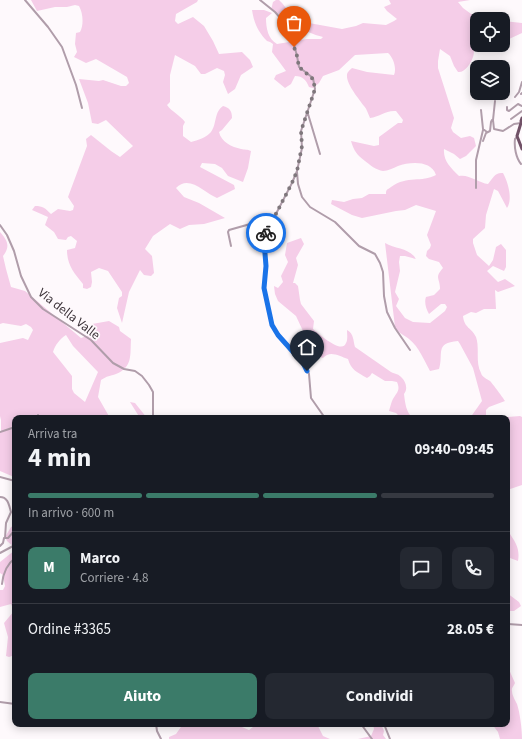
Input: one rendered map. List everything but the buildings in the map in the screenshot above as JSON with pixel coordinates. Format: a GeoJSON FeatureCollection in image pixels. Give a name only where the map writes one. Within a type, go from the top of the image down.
{"type":"FeatureCollection","features":[{"type":"Feature","properties":{"kind":"main road"},"geometry":{"type":"LineString","coordinates":[[522,122],[518,130],[517,137],[522,149]]}},
{"type":"Feature","properties":{"kind":"street"},"geometry":{"type":"LineString","coordinates":[[25,0],[48,27],[62,47],[76,85],[82,108]]}},
{"type":"Feature","properties":{"kind":"street"},"geometry":{"type":"LineString","coordinates":[[260,0],[275,12],[288,26],[292,34],[299,67],[314,80],[315,89],[301,131],[302,146],[297,171],[267,231],[264,241],[266,266],[264,289],[270,309],[272,325],[278,335],[306,367],[309,374],[311,398],[323,415]]}},
{"type":"Feature","properties":{"kind":"street"},"geometry":{"type":"LineString","coordinates":[[516,98],[520,92],[522,82]]}},
{"type":"Feature","properties":{"kind":"street"},"geometry":{"type":"LineString","coordinates":[[495,101],[493,120],[494,129],[503,131],[512,125],[522,122]]}},
{"type":"Feature","properties":{"kind":"street"},"geometry":{"type":"LineString","coordinates":[[507,106],[506,110],[509,111],[518,104],[522,106]]}},
{"type":"Feature","properties":{"kind":"street"},"geometry":{"type":"LineString","coordinates":[[476,188],[476,160],[484,130],[481,110]]}},
{"type":"Feature","properties":{"kind":"street"},"geometry":{"type":"LineString","coordinates":[[511,119],[522,111]]}},
{"type":"Feature","properties":{"kind":"street"},"geometry":{"type":"LineString","coordinates":[[308,113],[320,154]]}},
{"type":"Feature","properties":{"kind":"street"},"geometry":{"type":"LineString","coordinates":[[483,141],[487,132],[490,131],[491,122],[493,120]]}},
{"type":"Feature","properties":{"kind":"street"},"geometry":{"type":"LineString","coordinates":[[517,137],[515,139],[515,146],[518,161],[521,164]]}},
{"type":"Feature","properties":{"kind":"street"},"geometry":{"type":"LineString","coordinates":[[297,171],[298,184],[302,197],[310,207],[335,222],[360,246],[375,254],[380,263],[384,277],[384,296],[387,312],[395,328],[410,350]]}},
{"type":"Feature","properties":{"kind":"street"},"geometry":{"type":"LineString","coordinates":[[231,246],[228,230],[275,217]]}},
{"type":"Feature","properties":{"kind":"street","name":"Via della Valle"},"geometry":{"type":"LineString","coordinates":[[0,225],[7,235],[14,251],[31,297],[40,306],[92,341],[113,363],[142,376],[152,391],[153,415]]}},
{"type":"Feature","properties":{"kind":"street"},"geometry":{"type":"LineString","coordinates":[[0,432],[12,428]]}},
{"type":"Feature","properties":{"kind":"street"},"geometry":{"type":"LineString","coordinates":[[0,477],[12,479]]}},
{"type":"Feature","properties":{"kind":"street"},"geometry":{"type":"LineString","coordinates":[[0,497],[5,497],[11,512],[6,523],[3,542],[0,546]]}},
{"type":"Feature","properties":{"kind":"street"},"geometry":{"type":"LineString","coordinates":[[4,535],[5,538],[7,538],[12,533]]}},
{"type":"Feature","properties":{"kind":"street"},"geometry":{"type":"LineString","coordinates":[[0,553],[12,547]]}},
{"type":"Feature","properties":{"kind":"street"},"geometry":{"type":"LineString","coordinates":[[2,584],[3,577],[12,561]]}},
{"type":"Feature","properties":{"kind":"street"},"geometry":{"type":"LineString","coordinates":[[510,624],[522,625]]}},
{"type":"Feature","properties":{"kind":"street"},"geometry":{"type":"LineString","coordinates":[[0,702],[12,704]]}},
{"type":"Feature","properties":{"kind":"street"},"geometry":{"type":"LineString","coordinates":[[156,727],[162,739]]}},
{"type":"Feature","properties":{"kind":"street"},"geometry":{"type":"LineString","coordinates":[[363,727],[372,739]]}},
{"type":"Feature","properties":{"kind":"street"},"geometry":{"type":"LineString","coordinates":[[385,727],[390,739]]}},
{"type":"Feature","properties":{"kind":"shaded area"},"geometry":{"type":"Polygon","coordinates":[[[31,0],[198,0],[176,14],[175,21],[178,24],[193,17],[204,26],[219,54],[242,52],[250,60],[253,67],[241,75],[235,89],[228,94],[223,82],[225,75],[224,71],[217,68],[205,74],[201,74],[195,66],[175,55],[170,75],[170,102],[167,105],[185,122],[183,126],[183,136],[191,142],[207,136],[213,129],[218,111],[223,106],[229,109],[232,118],[219,132],[220,136],[224,141],[231,145],[251,151],[248,168],[243,182],[228,176],[222,168],[215,164],[202,163],[200,167],[234,185],[235,189],[217,198],[192,184],[181,184],[176,188],[184,197],[199,203],[225,218],[204,224],[189,225],[180,229],[170,224],[153,236],[145,249],[152,256],[154,273],[151,276],[144,275],[140,270],[129,292],[122,323],[117,308],[122,292],[108,271],[99,268],[91,272],[91,287],[87,289],[83,288],[83,284],[72,268],[67,255],[67,250],[75,248],[77,241],[71,236],[66,240],[58,239],[54,232],[45,225],[48,217],[32,210],[35,206],[40,206],[51,214],[58,209],[73,210],[74,206],[68,197],[87,146],[86,139],[91,135],[120,157],[133,146],[106,120],[98,124],[92,123],[88,103],[79,79],[103,80],[121,86],[126,86],[129,83],[127,77],[96,59],[86,63],[74,57],[77,52],[75,44],[76,33],[80,32],[82,23],[79,6],[55,7],[37,11],[31,0]]]}},
{"type":"Feature","properties":{"kind":"shaded area"},"geometry":{"type":"Polygon","coordinates":[[[279,0],[290,13],[309,23],[342,29],[363,23],[386,25],[394,21],[397,19],[384,7],[391,4],[389,0],[470,0],[458,2],[470,13],[470,52],[474,52],[474,55],[470,60],[469,65],[463,71],[458,72],[450,56],[440,49],[438,68],[454,118],[451,128],[453,132],[461,138],[470,136],[474,138],[476,146],[466,156],[460,159],[444,149],[446,161],[459,176],[466,176],[488,184],[496,174],[503,173],[507,181],[510,195],[507,208],[498,191],[494,189],[486,215],[485,228],[473,239],[473,243],[477,255],[489,266],[493,260],[496,247],[501,244],[506,250],[506,267],[504,271],[493,266],[487,271],[498,282],[505,279],[515,286],[498,292],[495,290],[496,309],[484,309],[476,313],[471,312],[463,316],[466,326],[476,337],[479,369],[505,401],[489,407],[486,410],[486,415],[472,415],[482,401],[473,368],[458,341],[450,342],[443,347],[441,350],[439,369],[430,371],[416,346],[395,327],[385,243],[410,253],[416,259],[400,256],[400,271],[395,292],[399,299],[396,306],[405,318],[413,322],[430,323],[445,311],[447,307],[445,304],[441,304],[429,314],[425,303],[426,297],[434,295],[440,289],[438,276],[443,268],[439,262],[429,259],[426,256],[431,245],[427,235],[436,211],[416,205],[405,210],[362,218],[352,215],[331,204],[332,200],[344,202],[362,198],[369,194],[386,194],[387,190],[397,183],[409,180],[425,179],[436,175],[430,167],[420,163],[398,166],[385,171],[378,170],[360,157],[352,144],[351,141],[374,146],[379,145],[379,137],[398,123],[402,123],[403,120],[396,111],[370,118],[347,79],[347,75],[352,68],[367,72],[394,75],[395,66],[393,60],[388,53],[355,55],[339,70],[323,76],[319,83],[313,88],[309,87],[302,78],[295,76],[291,84],[285,88],[274,79],[276,75],[286,71],[272,52],[273,44],[267,41],[259,31],[255,23],[252,10],[264,10],[272,13],[266,18],[266,26],[271,39],[277,44],[307,39],[321,39],[323,37],[303,29],[271,10],[273,2],[279,0]]]}},
{"type":"Feature","properties":{"kind":"shaded area"},"geometry":{"type":"Polygon","coordinates":[[[510,22],[522,23],[522,33],[510,39],[510,22]]]}},
{"type":"Feature","properties":{"kind":"shaded area"},"geometry":{"type":"Polygon","coordinates":[[[0,232],[7,243],[7,249],[3,256],[11,287],[25,291],[81,338],[90,335],[92,324],[109,321],[119,327],[120,331],[131,339],[130,360],[128,364],[116,374],[101,380],[98,397],[108,415],[12,415],[12,476],[0,471],[0,343],[23,338],[28,340],[33,330],[26,324],[21,326],[3,323],[0,324],[0,232]],[[66,335],[58,342],[53,352],[72,376],[72,389],[74,393],[85,402],[98,372],[73,346],[66,335]]]}},
{"type":"Feature","properties":{"kind":"shaded area"},"geometry":{"type":"Polygon","coordinates":[[[301,238],[304,244],[296,258],[298,265],[293,283],[298,286],[301,304],[314,321],[313,329],[330,342],[340,346],[344,346],[347,342],[347,330],[352,335],[355,347],[391,372],[401,377],[405,381],[406,390],[404,394],[406,407],[410,415],[398,415],[389,411],[392,401],[398,392],[397,382],[385,381],[372,373],[367,378],[353,368],[348,359],[332,354],[329,354],[323,358],[314,355],[310,351],[309,344],[296,316],[278,301],[275,294],[274,286],[278,288],[283,282],[281,276],[288,262],[285,255],[287,243],[301,238]]]}},
{"type":"Feature","properties":{"kind":"shaded area"},"geometry":{"type":"Polygon","coordinates":[[[130,402],[135,403],[145,415],[138,415],[130,402]]]}},
{"type":"Feature","properties":{"kind":"shaded area"},"geometry":{"type":"Polygon","coordinates":[[[510,417],[522,417],[522,485],[510,489],[510,417]]]}},
{"type":"Feature","properties":{"kind":"shaded area"},"geometry":{"type":"Polygon","coordinates":[[[12,526],[12,545],[5,537],[12,526]]]}},
{"type":"Feature","properties":{"kind":"shaded area"},"geometry":{"type":"Polygon","coordinates":[[[510,534],[517,546],[518,561],[510,558],[510,534]]]}},
{"type":"Feature","properties":{"kind":"shaded area"},"geometry":{"type":"Polygon","coordinates":[[[12,552],[12,606],[11,604],[0,607],[0,590],[3,590],[5,586],[3,575],[0,573],[0,562],[12,552]]]}},
{"type":"Feature","properties":{"kind":"shaded area"},"geometry":{"type":"Polygon","coordinates":[[[510,595],[519,602],[521,606],[514,611],[510,611],[510,595]]]}},
{"type":"Feature","properties":{"kind":"shaded area"},"geometry":{"type":"Polygon","coordinates":[[[12,613],[12,656],[9,657],[6,656],[8,637],[4,623],[12,613]]]}},
{"type":"Feature","properties":{"kind":"shaded area"},"geometry":{"type":"Polygon","coordinates":[[[510,672],[515,683],[512,688],[512,694],[519,712],[522,739],[500,739],[498,732],[494,727],[510,727],[510,672]]]}},
{"type":"Feature","properties":{"kind":"shaded area"},"geometry":{"type":"Polygon","coordinates":[[[181,727],[242,727],[249,730],[253,727],[318,727],[323,736],[330,739],[169,739],[169,737],[176,734],[181,727]]]}},
{"type":"Feature","properties":{"kind":"shaded area"},"geometry":{"type":"Polygon","coordinates":[[[374,727],[382,727],[384,731],[383,735],[386,739],[358,739],[371,736],[374,727]]]}},
{"type":"Feature","properties":{"kind":"way so far"},"geometry":{"type":"LineString","coordinates":[[266,233],[297,171],[302,146],[301,131],[315,89],[313,79],[308,73],[299,67],[294,47]]}},
{"type":"Feature","properties":{"kind":"route"},"geometry":{"type":"LineString","coordinates":[[266,233],[264,241],[266,258],[264,288],[270,309],[272,325],[278,335],[303,363],[307,371]]}}]}
